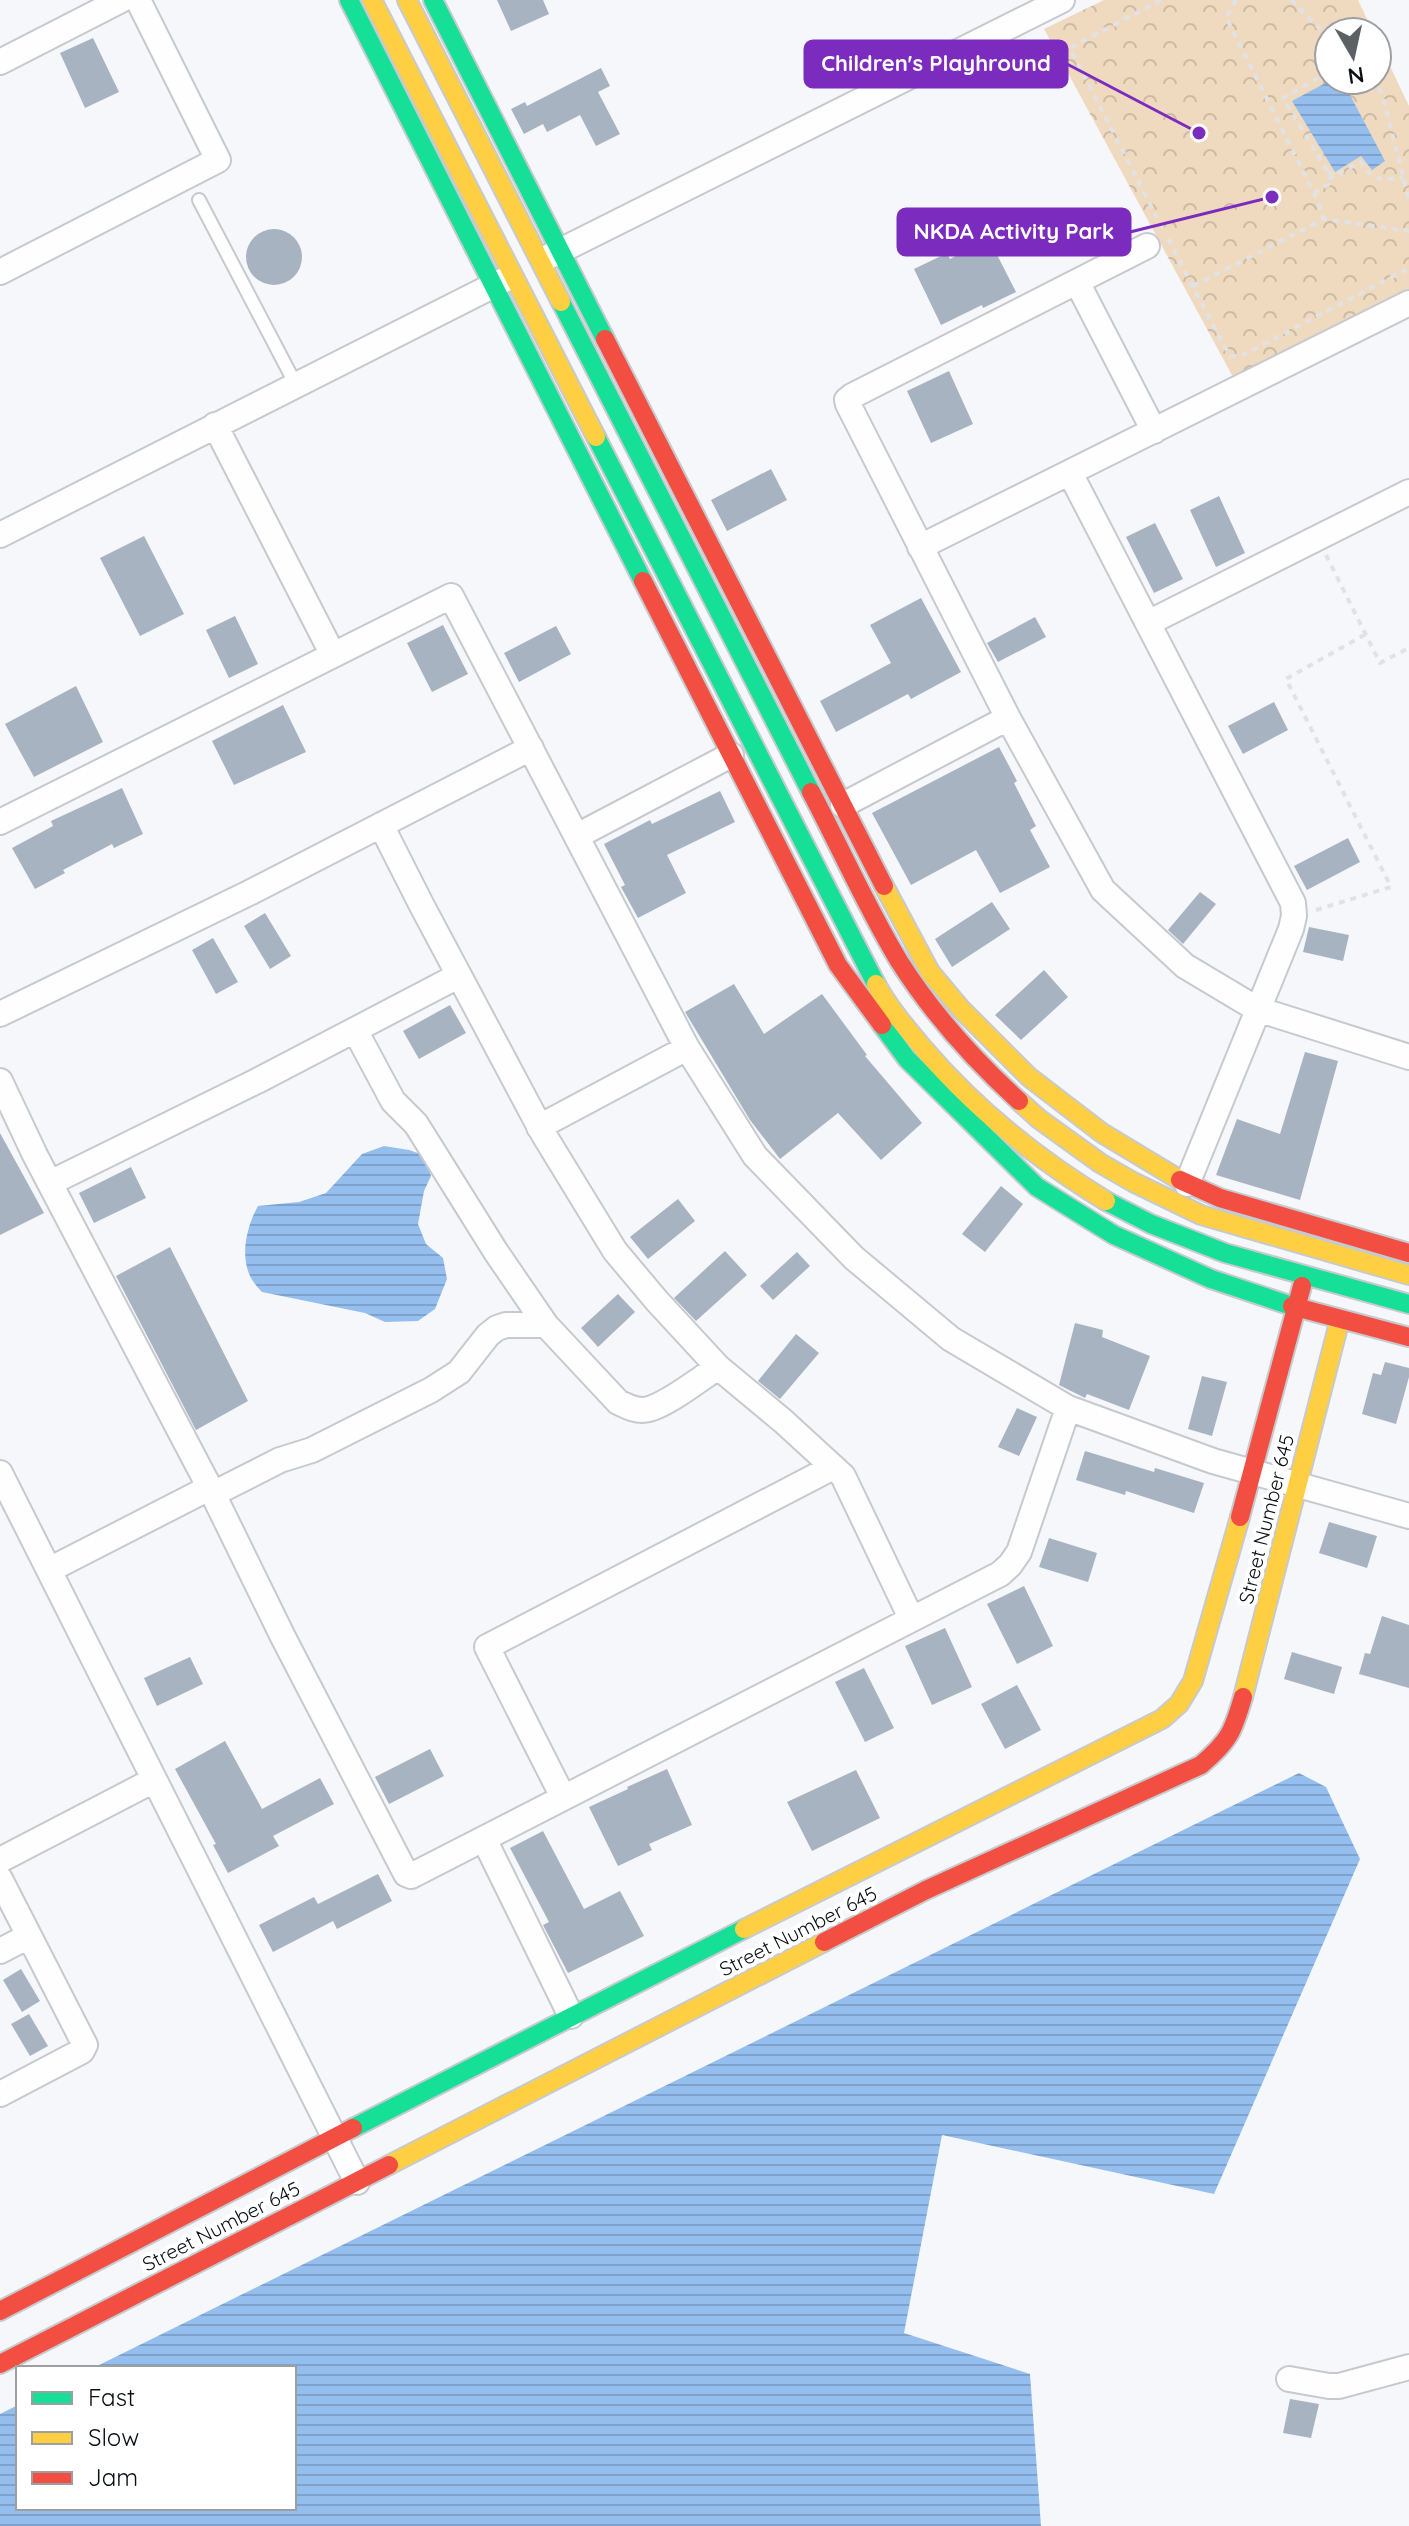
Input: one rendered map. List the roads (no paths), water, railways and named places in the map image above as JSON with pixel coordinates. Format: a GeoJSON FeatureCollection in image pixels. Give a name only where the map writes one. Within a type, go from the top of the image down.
{"type":"FeatureCollection","features":[{"type":"Feature","properties":{"kind":"street"},"geometry":{"type":"LineString","coordinates":[[0,62],[121,0]]}},
{"type":"Feature","properties":{"kind":"street"},"geometry":{"type":"LineString","coordinates":[[0,272],[218,160],[138,0]]}},
{"type":"Feature","properties":{"kind":"street"},"geometry":{"type":"LineString","coordinates":[[349,0],[503,281],[880,991],[918,1045],[969,1099],[1028,1149],[1093,1194],[1128,1213],[1200,1245],[1409,1304]]}},
{"type":"Feature","properties":{"kind":"street"},"geometry":{"type":"LineString","coordinates":[[372,0],[731,755],[838,965],[907,1059],[1037,1187],[1114,1235],[1211,1279],[1295,1307],[1409,1337]]}},
{"type":"Feature","properties":{"kind":"street"},"geometry":{"type":"LineString","coordinates":[[407,0],[788,750],[916,987],[959,1041],[1002,1086],[1069,1142],[1133,1182],[1201,1215],[1409,1275]]}},
{"type":"Feature","properties":{"kind":"street"},"geometry":{"type":"LineString","coordinates":[[433,0],[930,972],[994,1044],[1066,1107],[1102,1133],[1187,1184],[1220,1198],[1409,1253]]}},
{"type":"Feature","properties":{"kind":"street"},"geometry":{"type":"LineString","coordinates":[[0,535],[1062,0]]}},
{"type":"Feature","properties":{"kind":"street"},"geometry":{"type":"LineString","coordinates":[[1147,246],[847,400],[1008,718],[1103,890],[1185,966],[1257,1009],[1409,1057]]}},
{"type":"Feature","properties":{"kind":"street"},"geometry":{"type":"LineString","coordinates":[[1077,282],[1154,431]]}},
{"type":"Feature","properties":{"kind":"street"},"geometry":{"type":"LineString","coordinates":[[920,547],[1409,303]]}},
{"type":"Feature","properties":{"kind":"street"},"geometry":{"type":"LineString","coordinates":[[215,425],[333,655]]}},
{"type":"Feature","properties":{"kind":"street"},"geometry":{"type":"LineString","coordinates":[[1070,473],[1293,903],[1291,929],[1187,1184]]}},
{"type":"Feature","properties":{"kind":"street"},"geometry":{"type":"LineString","coordinates":[[1148,623],[1409,492]]}},
{"type":"Feature","properties":{"kind":"street"},"geometry":{"type":"LineString","coordinates":[[0,822],[451,596],[687,1048],[755,1156],[854,1258],[951,1339],[1068,1408],[1213,1461],[1409,1516]]}},
{"type":"Feature","properties":{"kind":"street"},"geometry":{"type":"LineString","coordinates":[[843,805],[1008,718]]}},
{"type":"Feature","properties":{"kind":"street"},"geometry":{"type":"LineString","coordinates":[[0,1014],[249,893],[531,748]]}},
{"type":"Feature","properties":{"kind":"street"},"geometry":{"type":"LineString","coordinates":[[577,836],[731,755]]}},
{"type":"Feature","properties":{"kind":"street"},"geometry":{"type":"LineString","coordinates":[[381,825],[539,1127],[615,1251],[718,1367],[843,1476],[911,1618]]}},
{"type":"Feature","properties":{"kind":"street"},"geometry":{"type":"LineString","coordinates":[[50,1183],[458,976]]}},
{"type":"Feature","properties":{"kind":"street"},"geometry":{"type":"LineString","coordinates":[[355,1030],[393,1101],[416,1124],[546,1325],[618,1402],[631,1409],[647,1410],[718,1367]]}},
{"type":"Feature","properties":{"kind":"street"},"geometry":{"type":"LineString","coordinates":[[539,1127],[687,1048]]}},
{"type":"Feature","properties":{"kind":"street"},"geometry":{"type":"LineString","coordinates":[[0,1081],[283,1637],[406,1874],[411,1876],[1000,1574],[1019,1552],[1068,1408]]}},
{"type":"Feature","properties":{"kind":"street","name":"Street Number 645"},"geometry":{"type":"LineString","coordinates":[[0,2364],[926,1890],[1201,1765],[1223,1746],[1235,1726],[1277,1479],[1295,1307],[1305,1275]]}},
{"type":"Feature","properties":{"kind":"street","name":"Street Number 645"},"geometry":{"type":"LineString","coordinates":[[0,2311],[571,2016],[1162,1719],[1179,1704],[1193,1681],[1340,1319]]}},
{"type":"Feature","properties":{"kind":"street"},"geometry":{"type":"LineString","coordinates":[[49,1570],[211,1491],[280,1460],[312,1450],[431,1390],[459,1372],[497,1328],[506,1325],[546,1325]]}},
{"type":"Feature","properties":{"kind":"street"},"geometry":{"type":"LineString","coordinates":[[563,1797],[487,1647],[833,1467]]}},
{"type":"Feature","properties":{"kind":"street"},"geometry":{"type":"LineString","coordinates":[[0,1473],[357,2182]]}},
{"type":"Feature","properties":{"kind":"street"},"geometry":{"type":"LineString","coordinates":[[0,1860],[154,1780]]}},
{"type":"Feature","properties":{"kind":"street"},"geometry":{"type":"LineString","coordinates":[[484,1839],[571,2016]]}},
{"type":"Feature","properties":{"kind":"street"},"geometry":{"type":"LineString","coordinates":[[0,1879],[85,2045],[0,2094]]}},
{"type":"Feature","properties":{"kind":"street"},"geometry":{"type":"LineString","coordinates":[[0,1951],[29,1936]]}},
{"type":"Feature","properties":{"kind":"street"},"geometry":{"type":"LineString","coordinates":[[1289,2379],[1339,2386],[1409,2367]]}},
{"type":"Feature","properties":{"kind":"lane"},"geometry":{"type":"LineString","coordinates":[[199,200],[296,385]]}},
{"type":"Feature","properties":{"kind":"water"},"geometry":{"type":"Polygon","coordinates":[[[1313,90],[1313,96],[1350,96],[1385,161],[1372,170],[1361,156],[1335,172],[1292,101],[1313,90]]]}},
{"type":"Feature","properties":{"kind":"water"},"geometry":{"type":"Polygon","coordinates":[[[384,1146],[426,1156],[431,1176],[424,1191],[418,1224],[426,1244],[443,1258],[447,1279],[435,1309],[418,1321],[385,1322],[365,1313],[262,1292],[250,1276],[245,1259],[248,1231],[258,1206],[299,1202],[326,1193],[362,1154],[384,1146]]]}},
{"type":"Feature","properties":{"kind":"water"},"geometry":{"type":"Polygon","coordinates":[[[1299,1773],[1326,1787],[1360,1859],[1214,2194],[942,2135],[904,2333],[1030,2374],[1041,2526],[0,2526],[0,2414],[16,2406],[16,2510],[296,2510],[296,2366],[97,2366],[1299,1773]]]}},
{"type":"Feature","properties":{"kind":"place","name":"Children's Playhround"},"geometry":{"type":"Point","coordinates":[1199,133]}},
{"type":"Feature","properties":{"kind":"place","name":"NKDA Activity Park"},"geometry":{"type":"Point","coordinates":[1272,197]}}]}
